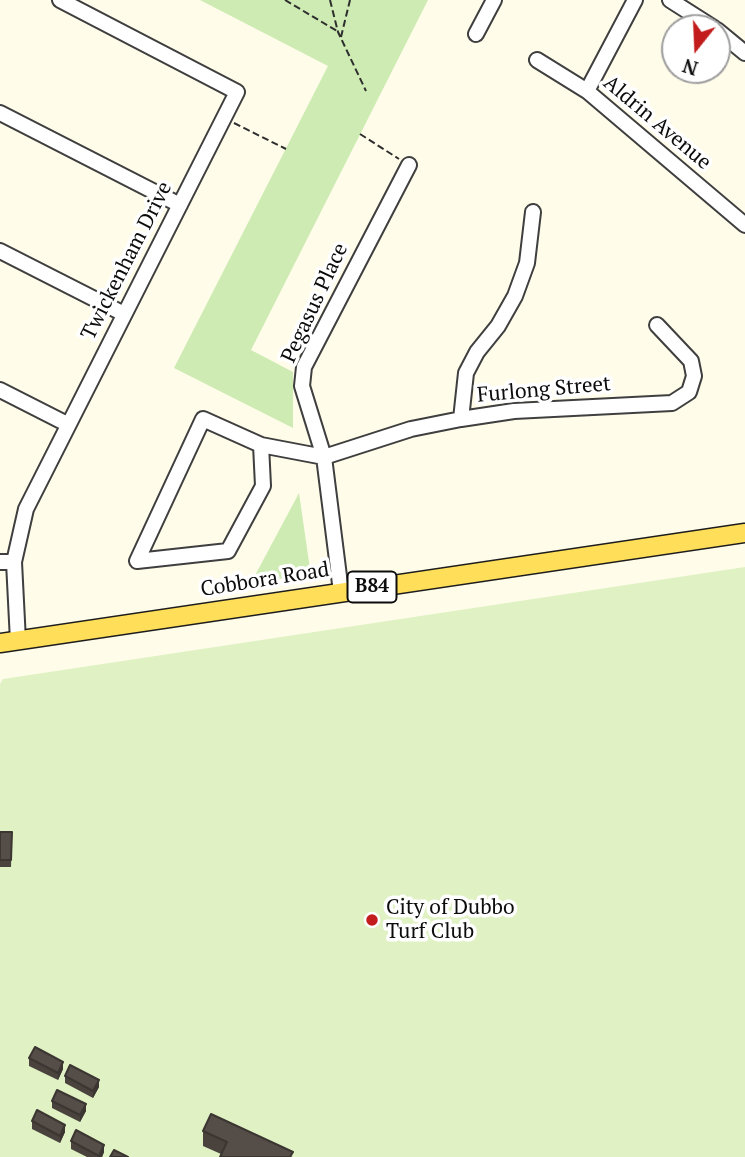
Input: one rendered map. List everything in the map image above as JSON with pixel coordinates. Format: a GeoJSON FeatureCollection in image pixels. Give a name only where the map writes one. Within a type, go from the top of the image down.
{"type":"FeatureCollection","features":[{"type":"Feature","properties":{"kind":"main road","name":"Cobbora Road"},"geometry":{"type":"LineString","coordinates":[[9,642],[745,533]]}},
{"type":"Feature","properties":{"kind":"street","name":"Twickenham Drive"},"geometry":{"type":"LineString","coordinates":[[9,642],[7,562],[26,509],[237,92],[60,0]]}},
{"type":"Feature","properties":{"kind":"street"},"geometry":{"type":"LineString","coordinates":[[476,34],[494,0]]}},
{"type":"Feature","properties":{"kind":"street"},"geometry":{"type":"LineString","coordinates":[[587,90],[635,0]]}},
{"type":"Feature","properties":{"kind":"street"},"geometry":{"type":"LineString","coordinates":[[670,0],[692,14]]}},
{"type":"Feature","properties":{"kind":"street"},"geometry":{"type":"LineString","coordinates":[[731,42],[745,54]]}},
{"type":"Feature","properties":{"kind":"street","name":"Aldrin Avenue"},"geometry":{"type":"LineString","coordinates":[[537,60],[587,90],[745,225]]}},
{"type":"Feature","properties":{"kind":"street"},"geometry":{"type":"LineString","coordinates":[[0,113],[180,205]]}},
{"type":"Feature","properties":{"kind":"street","name":"Pegasus Place"},"geometry":{"type":"LineString","coordinates":[[341,592],[324,457],[302,386],[304,367],[409,165]]}},
{"type":"Feature","properties":{"kind":"street"},"geometry":{"type":"LineString","coordinates":[[461,419],[466,373],[477,352],[510,306],[527,263],[533,212]]}},
{"type":"Feature","properties":{"kind":"street"},"geometry":{"type":"LineString","coordinates":[[0,251],[124,314]]}},
{"type":"Feature","properties":{"kind":"street","name":"Furlong Street"},"geometry":{"type":"LineString","coordinates":[[324,457],[411,429],[461,419],[514,411],[672,403],[689,392],[691,361],[657,325]]}},
{"type":"Feature","properties":{"kind":"street"},"geometry":{"type":"LineString","coordinates":[[0,390],[67,424]]}},
{"type":"Feature","properties":{"kind":"street"},"geometry":{"type":"LineString","coordinates":[[261,445],[263,486],[228,551],[137,561],[203,419],[261,445],[324,457]]}},
{"type":"Feature","properties":{"kind":"path"},"geometry":{"type":"LineString","coordinates":[[285,0],[338,32]]}},
{"type":"Feature","properties":{"kind":"path"},"geometry":{"type":"LineString","coordinates":[[330,0],[338,32],[366,91]]}},
{"type":"Feature","properties":{"kind":"path"},"geometry":{"type":"LineString","coordinates":[[341,38],[350,0]]}},
{"type":"Feature","properties":{"kind":"path"},"geometry":{"type":"LineString","coordinates":[[224,117],[286,149]]}},
{"type":"Feature","properties":{"kind":"path"},"geometry":{"type":"LineString","coordinates":[[360,134],[409,165]]}},
{"type":"Feature","properties":{"kind":"green space"},"geometry":{"type":"Polygon","coordinates":[[[200,0],[428,0],[251,350],[293,372],[293,428],[174,368],[328,66],[200,0]]]}},
{"type":"Feature","properties":{"kind":"green space"},"geometry":{"type":"Polygon","coordinates":[[[299,493],[310,569],[305,575],[251,583],[299,493]]]}},
{"type":"Feature","properties":{"kind":"green space","name":"City of Dubbo Turf Club"},"geometry":{"type":"Polygon","coordinates":[[[745,567],[745,1157],[0,1157],[0,684],[3,679],[745,567]]]}},
{"type":"Feature","properties":{"kind":"building"},"geometry":{"type":"Polygon","coordinates":[[[0,832],[12,832],[11,860],[0,860],[0,832]]]}},
{"type":"Feature","properties":{"kind":"building"},"geometry":{"type":"Polygon","coordinates":[[[35,1047],[63,1062],[58,1073],[29,1058],[35,1047]]]}},
{"type":"Feature","properties":{"kind":"building"},"geometry":{"type":"Polygon","coordinates":[[[70,1065],[99,1080],[93,1091],[65,1076],[70,1065]]]}},
{"type":"Feature","properties":{"kind":"building"},"geometry":{"type":"Polygon","coordinates":[[[57,1090],[86,1104],[80,1115],[52,1101],[57,1090]]]}},
{"type":"Feature","properties":{"kind":"building"},"geometry":{"type":"Polygon","coordinates":[[[37,1110],[65,1125],[60,1136],[32,1121],[37,1110]]]}},
{"type":"Feature","properties":{"kind":"building"},"geometry":{"type":"Polygon","coordinates":[[[211,1114],[293,1152],[290,1157],[220,1157],[227,1142],[203,1131],[211,1114]]]}},
{"type":"Feature","properties":{"kind":"building"},"geometry":{"type":"Polygon","coordinates":[[[76,1130],[104,1145],[99,1156],[71,1141],[76,1130]]]}},
{"type":"Feature","properties":{"kind":"building"},"geometry":{"type":"Polygon","coordinates":[[[114,1150],[128,1157],[110,1157],[114,1150]]]}},
{"type":"Feature","properties":{"kind":"place","name":"City of Dubbo Turf Club"},"geometry":{"type":"Point","coordinates":[372,920]}}]}
